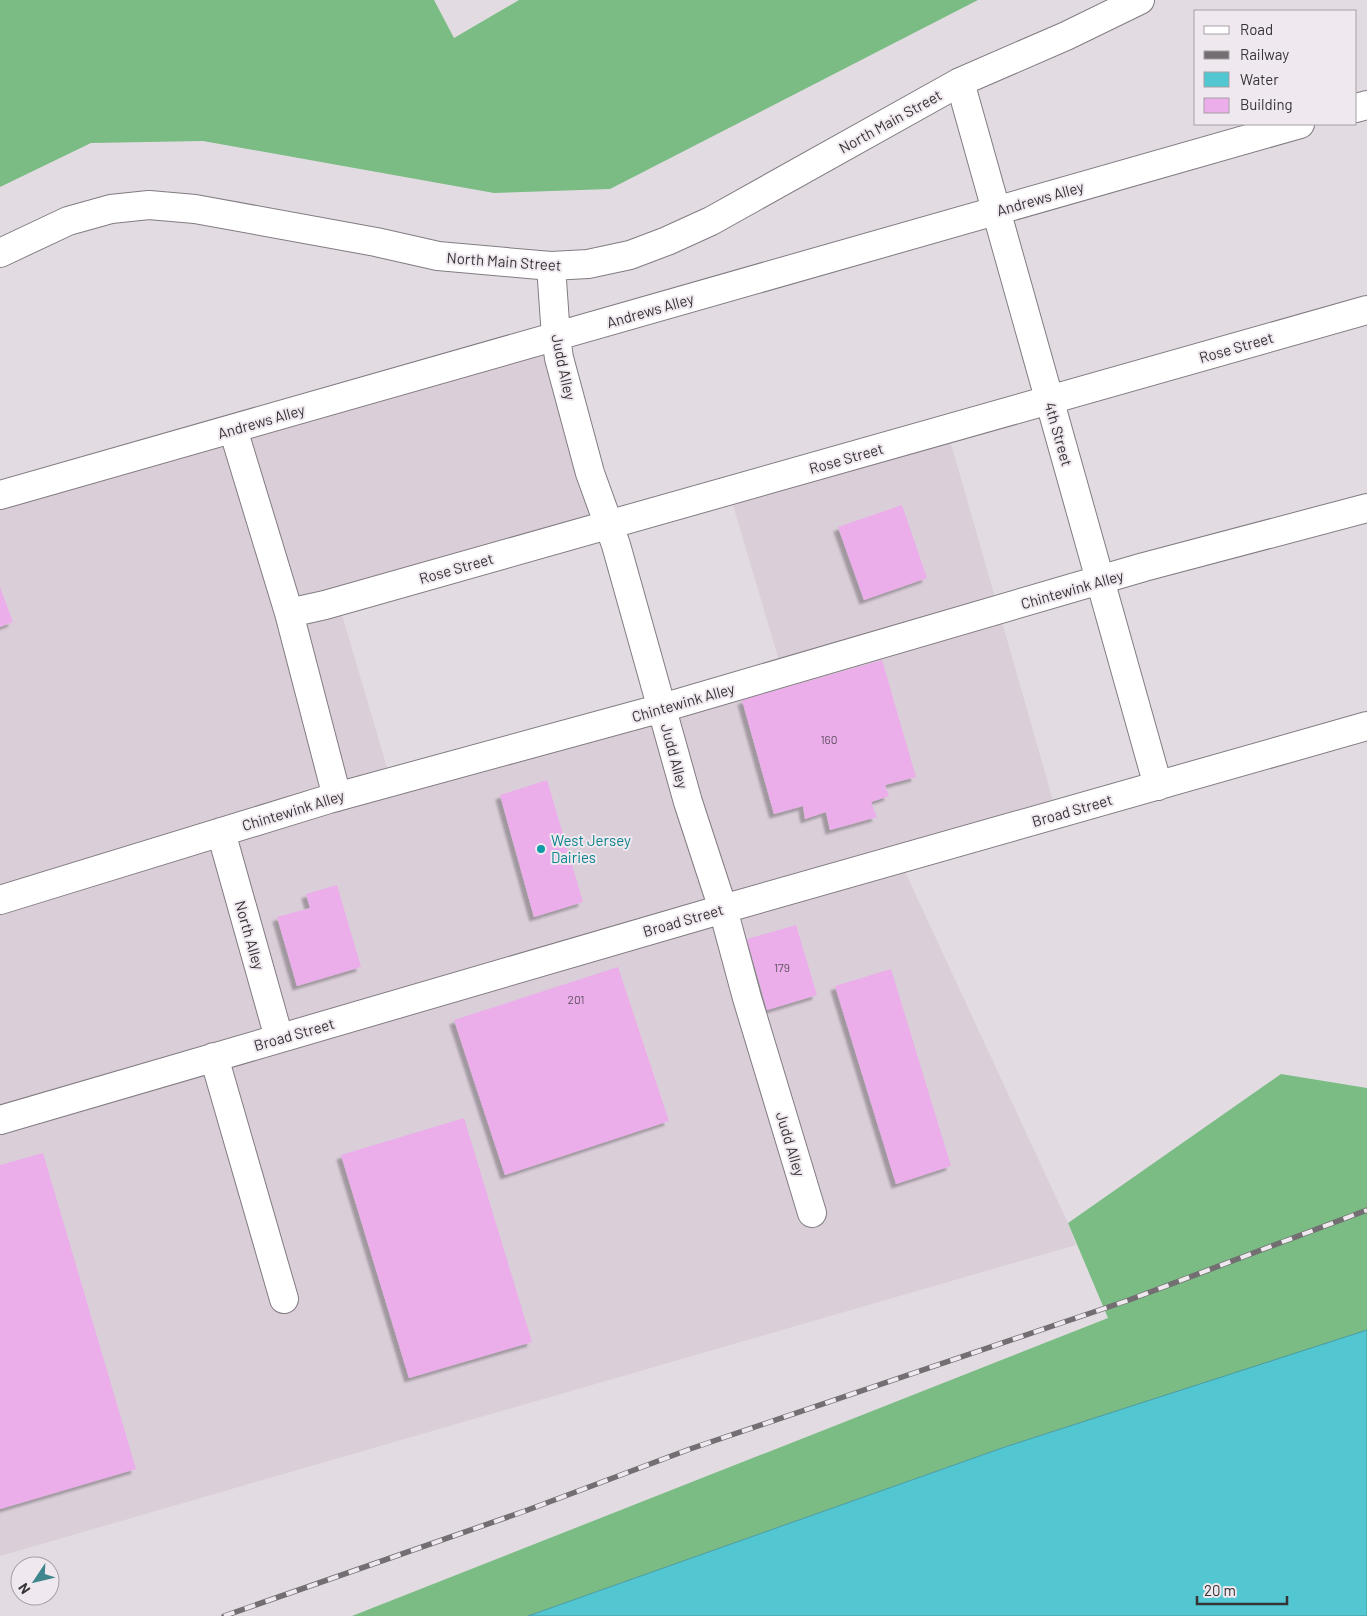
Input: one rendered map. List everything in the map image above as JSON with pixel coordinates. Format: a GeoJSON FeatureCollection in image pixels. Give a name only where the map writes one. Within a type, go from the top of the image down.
{"type":"FeatureCollection","features":[{"type":"Feature","properties":{"kind":"street","name":"North Main Street"},"geometry":{"type":"LineString","coordinates":[[0,253],[68,222],[111,208],[149,205],[205,211],[376,242],[438,256],[551,266],[588,264],[630,255],[711,221],[960,82],[1066,36],[1140,0]]}},
{"type":"Feature","properties":{"kind":"street","name":"4th Street"},"geometry":{"type":"LineString","coordinates":[[960,82],[1158,786]]}},
{"type":"Feature","properties":{"kind":"street","name":"Andrews Alley"},"geometry":{"type":"LineString","coordinates":[[0,495],[1297,125]]}},
{"type":"Feature","properties":{"kind":"street","name":"Judd Alley"},"geometry":{"type":"LineString","coordinates":[[551,266],[559,358],[590,473],[609,525],[688,802],[723,909],[747,998],[812,1213]]}},
{"type":"Feature","properties":{"kind":"street","name":"Rose Street"},"geometry":{"type":"LineString","coordinates":[[289,614],[1367,310]]}},
{"type":"Feature","properties":{"kind":"street"},"geometry":{"type":"LineString","coordinates":[[233,429],[289,614],[337,797]]}},
{"type":"Feature","properties":{"kind":"street","name":"Chintewink Alley"},"geometry":{"type":"LineString","coordinates":[[0,900],[337,797],[662,708],[1100,580],[1367,508]]}},
{"type":"Feature","properties":{"kind":"street","name":"Broad Street"},"geometry":{"type":"LineString","coordinates":[[0,1120],[723,909],[1367,726]]}},
{"type":"Feature","properties":{"kind":"street","name":"North Alley"},"geometry":{"type":"LineString","coordinates":[[221,832],[279,1038]]}},
{"type":"Feature","properties":{"kind":"street"},"geometry":{"type":"LineString","coordinates":[[214,1057],[284,1299]]}},
{"type":"Feature","properties":{"kind":"shaded area"},"geometry":{"type":"Polygon","coordinates":[[[554,337],[611,530],[342,615],[391,781],[783,674],[727,485],[946,426],[1058,818],[901,863],[1068,1223],[1076,1245],[0,1556],[0,499],[554,337]]]}},
{"type":"Feature","properties":{"kind":"green space"},"geometry":{"type":"Polygon","coordinates":[[[0,0],[434,0],[454,38],[519,0],[978,0],[610,189],[494,193],[203,141],[91,143],[0,187],[0,0]]]}},
{"type":"Feature","properties":{"kind":"green space"},"geometry":{"type":"Polygon","coordinates":[[[1281,1074],[1367,1088],[1367,1331],[1005,1447],[528,1616],[352,1616],[1108,1318],[1068,1223],[1281,1074]]]}},
{"type":"Feature","properties":{"kind":"water"},"geometry":{"type":"Polygon","coordinates":[[[1367,1330],[1367,1616],[528,1616],[1005,1447],[1367,1330]]]}},
{"type":"Feature","properties":{"kind":"building"},"geometry":{"type":"Polygon","coordinates":[[[902,505],[927,578],[864,600],[838,527],[902,505]]]}},
{"type":"Feature","properties":{"kind":"building"},"geometry":{"type":"Polygon","coordinates":[[[0,587],[13,622],[0,627],[0,587]]]}},
{"type":"Feature","properties":{"kind":"building"},"geometry":{"type":"Polygon","coordinates":[[[882,660],[916,777],[885,785],[889,796],[871,802],[877,817],[830,830],[826,812],[805,819],[803,806],[774,814],[742,700],[882,660]]]}},
{"type":"Feature","properties":{"kind":"building","name":"West Jersey Dairies"},"geometry":{"type":"Polygon","coordinates":[[[547,780],[583,902],[534,917],[500,795],[547,780]]]}},
{"type":"Feature","properties":{"kind":"building"},"geometry":{"type":"Polygon","coordinates":[[[337,885],[361,967],[297,986],[277,917],[310,908],[306,894],[337,885]]]}},
{"type":"Feature","properties":{"kind":"building"},"geometry":{"type":"Polygon","coordinates":[[[796,925],[817,995],[767,1010],[747,939],[796,925]]]}},
{"type":"Feature","properties":{"kind":"building"},"geometry":{"type":"Polygon","coordinates":[[[618,967],[669,1121],[505,1175],[454,1020],[618,967]]]}},
{"type":"Feature","properties":{"kind":"building"},"geometry":{"type":"Polygon","coordinates":[[[891,969],[951,1166],[896,1184],[835,986],[891,969]]]}},
{"type":"Feature","properties":{"kind":"building"},"geometry":{"type":"Polygon","coordinates":[[[464,1118],[532,1342],[409,1378],[341,1155],[464,1118]]]}},
{"type":"Feature","properties":{"kind":"building"},"geometry":{"type":"Polygon","coordinates":[[[43,1153],[136,1469],[0,1509],[0,1165],[43,1153]]]}},
{"type":"Feature","properties":{"kind":"railway"},"geometry":{"type":"LineString","coordinates":[[224,1616],[525,1511],[690,1449],[1129,1300],[1367,1210]]}},
{"type":"Feature","properties":{"kind":"place","name":"West Jersey Dairies"},"geometry":{"type":"Point","coordinates":[541,849]}}]}
